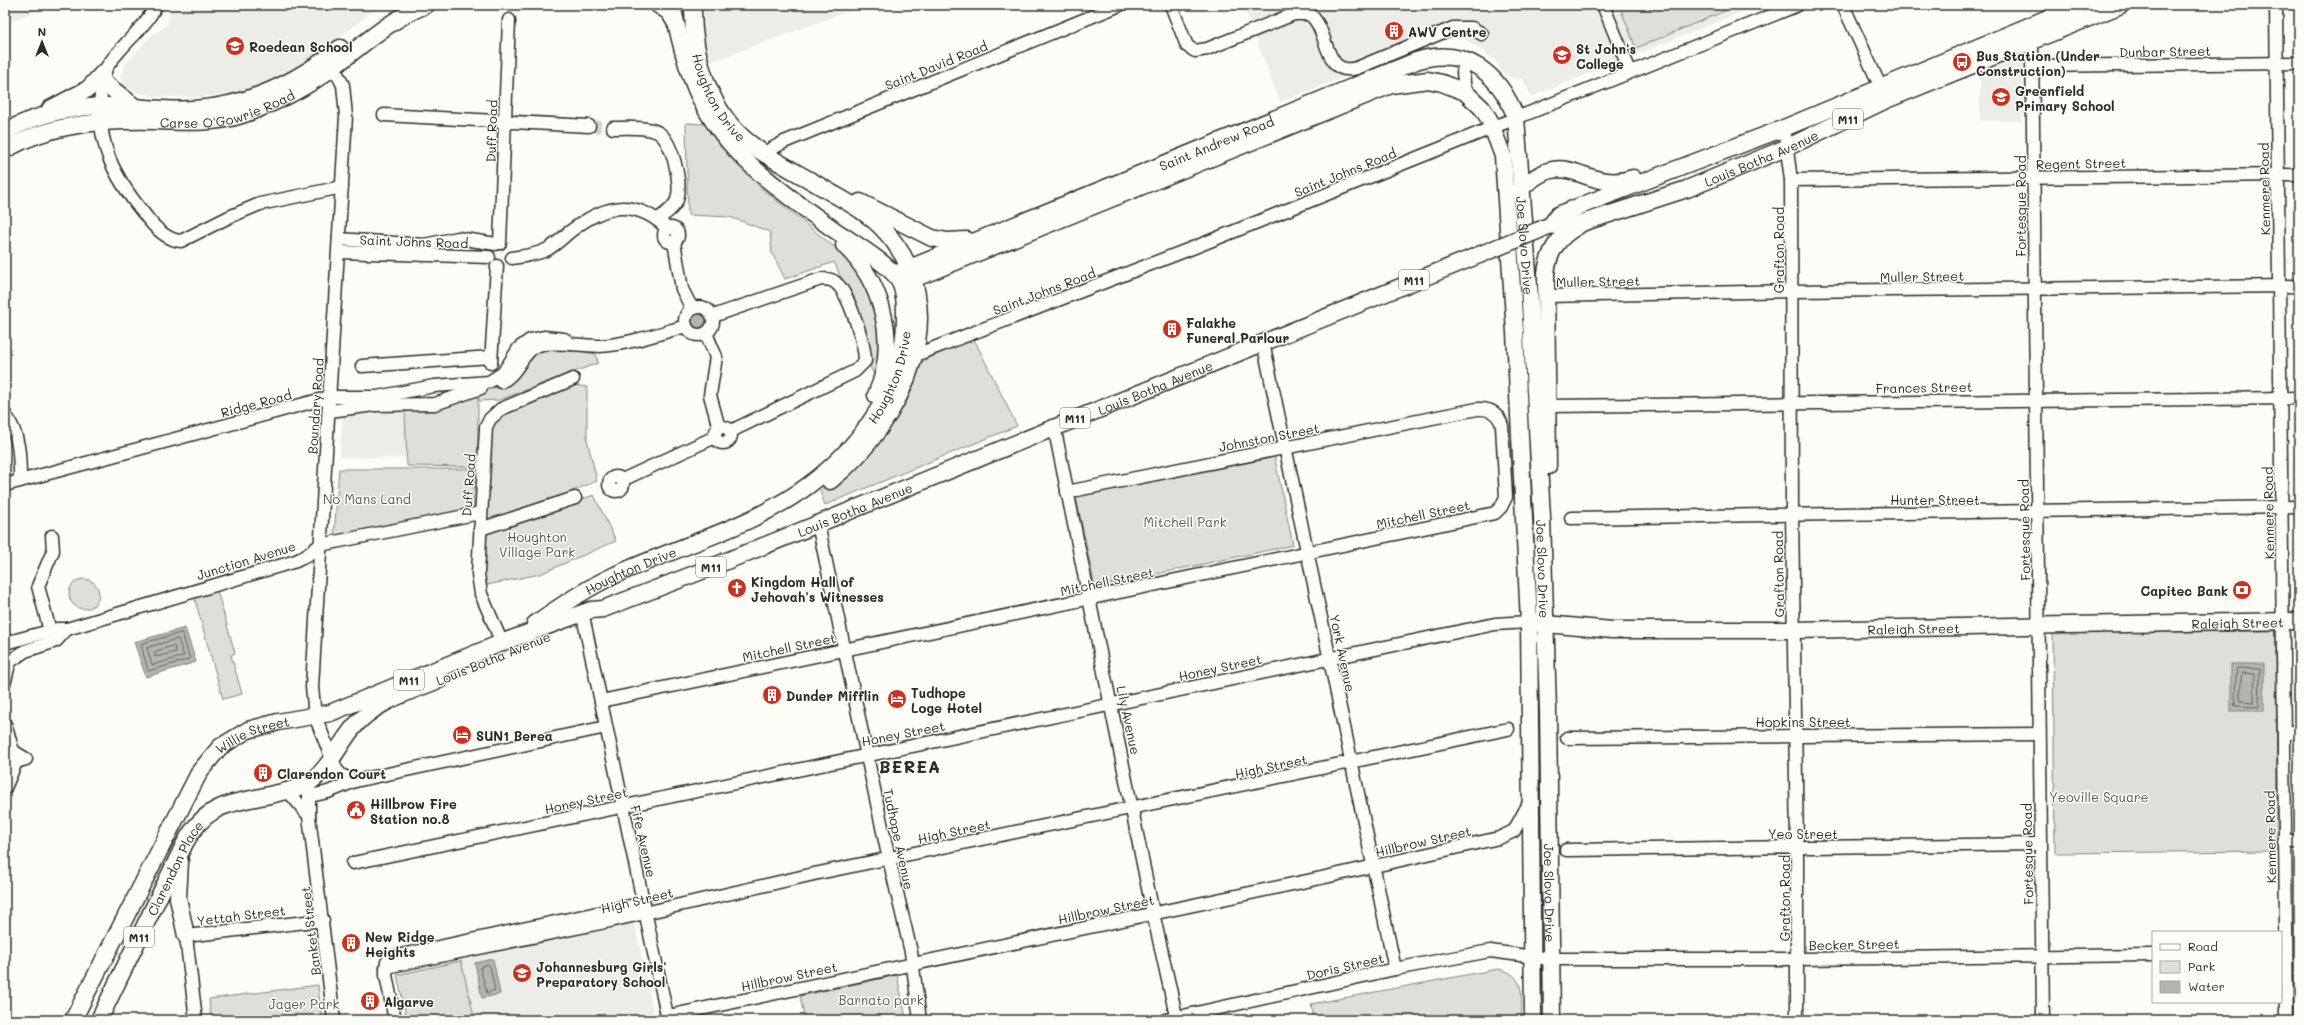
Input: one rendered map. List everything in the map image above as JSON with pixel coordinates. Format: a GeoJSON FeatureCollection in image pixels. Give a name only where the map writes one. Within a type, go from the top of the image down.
{"type":"FeatureCollection","features":[{"type":"Feature","properties":{"kind":"main road","name":"Carse O'Gowrie Road"},"geometry":{"type":"LineString","coordinates":[[5,132],[33,119],[136,108],[193,110],[243,101],[283,86],[331,62],[374,22],[403,5]]}},
{"type":"Feature","properties":{"kind":"main road","name":"Carse O'Gowrie Road"},"geometry":{"type":"LineString","coordinates":[[5,150],[23,141],[100,113],[194,122],[240,115],[285,98],[331,62],[393,21],[426,5]]}},
{"type":"Feature","properties":{"kind":"main road"},"geometry":{"type":"LineString","coordinates":[[658,5],[668,12],[676,23]]}},
{"type":"Feature","properties":{"kind":"main road","name":"Houghton Drive"},"geometry":{"type":"LineString","coordinates":[[672,5],[690,73],[705,107],[737,152],[766,180],[790,198],[905,277]]}},
{"type":"Feature","properties":{"kind":"main road"},"geometry":{"type":"LineString","coordinates":[[676,5],[685,24],[694,58],[705,77]]}},
{"type":"Feature","properties":{"kind":"main road","name":"Houghton Drive"},"geometry":{"type":"LineString","coordinates":[[585,616],[604,591],[628,576],[778,513],[818,490],[849,464],[880,429],[896,404],[907,358],[905,328],[905,277],[887,234],[870,217],[764,153],[746,140],[727,119],[705,77],[694,35],[693,5]]}},
{"type":"Feature","properties":{"kind":"main road","name":"Louis Botha Avenue"},"geometry":{"type":"LineString","coordinates":[[315,716],[348,706],[508,640],[585,616],[598,615],[603,609],[818,524],[1054,426],[1544,228],[1558,215],[1707,156],[1784,128],[2079,5]]}},
{"type":"Feature","properties":{"kind":"main road","name":"Louis Botha Avenue"},"geometry":{"type":"LineString","coordinates":[[1544,228],[1563,228],[1585,222],[1687,189],[1788,147],[1886,100],[2112,7]]}},
{"type":"Feature","properties":{"kind":"main road","name":"Saint Andrew Road"},"geometry":{"type":"LineString","coordinates":[[905,277],[994,233],[1408,63],[1430,57],[1466,60],[1486,72],[1494,79],[1509,101],[1516,118]]}},
{"type":"Feature","properties":{"kind":"main road"},"geometry":{"type":"LineString","coordinates":[[33,119],[88,89],[103,77],[136,108]]}},
{"type":"Feature","properties":{"kind":"main road","name":"Saint Andrew Road"},"geometry":{"type":"LineString","coordinates":[[905,277],[1391,86],[1428,80],[1447,84],[1465,92],[1482,108],[1493,126]]}},
{"type":"Feature","properties":{"kind":"main road","name":"Joe Slovo Drive"},"geometry":{"type":"LineString","coordinates":[[1516,118],[1522,187],[1542,517],[1546,625],[1552,1020]]}},
{"type":"Feature","properties":{"kind":"main road","name":"Joe Slovo Drive"},"geometry":{"type":"LineString","coordinates":[[1493,126],[1503,156],[1507,203],[1529,622],[1533,1020]]}},
{"type":"Feature","properties":{"kind":"main road"},"geometry":{"type":"LineString","coordinates":[[764,153],[762,166],[766,180]]}},
{"type":"Feature","properties":{"kind":"main road"},"geometry":{"type":"LineString","coordinates":[[1507,203],[1536,175],[1551,169],[1559,169],[1614,182],[1630,179],[1677,163],[1707,156]]}},
{"type":"Feature","properties":{"kind":"main road"},"geometry":{"type":"LineString","coordinates":[[787,166],[800,170],[932,238],[959,241],[994,233]]}},
{"type":"Feature","properties":{"kind":"main road"},"geometry":{"type":"LineString","coordinates":[[790,198],[796,207],[833,236],[857,259],[872,282],[881,302],[886,334],[884,370],[873,401],[849,447]]}},
{"type":"Feature","properties":{"kind":"main road"},"geometry":{"type":"LineString","coordinates":[[1542,517],[1547,515],[1549,505],[1546,273],[1551,251],[1564,235],[1585,222]]}},
{"type":"Feature","properties":{"kind":"main road","name":"Houghton Drive"},"geometry":{"type":"LineString","coordinates":[[508,640],[597,584],[781,504],[819,477],[863,432],[879,409],[907,358]]}},
{"type":"Feature","properties":{"kind":"main road","name":"Louis Botha Avenue"},"geometry":{"type":"LineString","coordinates":[[331,757],[361,719],[384,703],[585,616]]}},
{"type":"Feature","properties":{"kind":"main road","name":"Raleigh Street"},"geometry":{"type":"LineString","coordinates":[[1529,622],[1546,625],[1612,630],[1793,630],[2040,624],[2292,621]]}},
{"type":"Feature","properties":{"kind":"main road","name":"Willie Street"},"geometry":{"type":"LineString","coordinates":[[200,771],[220,747],[248,730],[278,722],[315,716]]}},
{"type":"Feature","properties":{"kind":"main road","name":"M11"},"geometry":{"type":"LineString","coordinates":[[309,790],[331,757]]}},
{"type":"Feature","properties":{"kind":"main road","name":"Clarendon Place"},"geometry":{"type":"LineString","coordinates":[[73,1020],[200,771]]}},
{"type":"Feature","properties":{"kind":"main road","name":"Clarendon Place"},"geometry":{"type":"LineString","coordinates":[[99,1020],[193,828],[208,813],[225,806],[288,791],[309,790]]}},
{"type":"Feature","properties":{"kind":"main road"},"geometry":{"type":"LineString","coordinates":[[180,854],[178,898],[186,936]]}},
{"type":"Feature","properties":{"kind":"street"},"geometry":{"type":"LineString","coordinates":[[156,5],[103,77],[100,113],[107,155],[122,186],[152,223],[170,239],[181,241],[229,216],[260,204],[342,187]]}},
{"type":"Feature","properties":{"kind":"street","name":"Saint David Road"},"geometry":{"type":"LineString","coordinates":[[764,153],[784,142],[1120,5]]}},
{"type":"Feature","properties":{"kind":"street"},"geometry":{"type":"LineString","coordinates":[[1171,5],[1187,46],[1195,52],[1207,49],[1294,14],[1309,14],[1316,21],[1333,62],[1339,68],[1347,70],[1357,68],[1458,27],[1472,28],[1482,34]]}},
{"type":"Feature","properties":{"kind":"street"},"geometry":{"type":"LineString","coordinates":[[1603,5],[1630,71]]}},
{"type":"Feature","properties":{"kind":"street","name":"Saint Johns Road"},"geometry":{"type":"LineString","coordinates":[[907,358],[1195,247],[1630,71],[1798,5]]}},
{"type":"Feature","properties":{"kind":"street"},"geometry":{"type":"LineString","coordinates":[[1843,5],[1881,88]]}},
{"type":"Feature","properties":{"kind":"street","name":"Kenmere Road"},"geometry":{"type":"LineString","coordinates":[[2276,5],[2282,508],[2292,621],[2284,732],[2284,842],[2289,955],[2287,1020]]}},
{"type":"Feature","properties":{"kind":"street","name":"Duff Road"},"geometry":{"type":"LineString","coordinates":[[498,243],[506,121],[509,20]]}},
{"type":"Feature","properties":{"kind":"street","name":"Fortesque Road"},"geometry":{"type":"LineString","coordinates":[[2032,40],[2034,289],[2040,624],[2039,734],[2043,1020]]}},
{"type":"Feature","properties":{"kind":"street"},"geometry":{"type":"LineString","coordinates":[[1465,92],[1463,72],[1466,60]]}},
{"type":"Feature","properties":{"kind":"street","name":"Boundary Road"},"geometry":{"type":"LineString","coordinates":[[331,62],[343,85],[346,103],[330,410],[312,675],[315,716],[331,757]]}},
{"type":"Feature","properties":{"kind":"street","name":"Dunbar Street"},"geometry":{"type":"LineString","coordinates":[[2032,66],[2299,63]]}},
{"type":"Feature","properties":{"kind":"street"},"geometry":{"type":"LineString","coordinates":[[384,115],[589,126]]}},
{"type":"Feature","properties":{"kind":"street"},"geometry":{"type":"LineString","coordinates":[[613,128],[658,132],[670,150],[676,168],[679,191],[673,207],[658,220]]}},
{"type":"Feature","properties":{"kind":"street","name":"Grafton Road"},"geometry":{"type":"LineString","coordinates":[[1784,128],[1788,147],[1791,180],[1791,403],[1797,847],[1797,1020]]}},
{"type":"Feature","properties":{"kind":"street","name":"Regent Street"},"geometry":{"type":"LineString","coordinates":[[1791,180],[2299,175]]}},
{"type":"Feature","properties":{"kind":"street"},"geometry":{"type":"LineString","coordinates":[[493,262],[506,265],[512,258],[547,249],[592,216],[608,209],[631,208],[645,212],[658,220],[668,229],[664,237],[668,241],[674,242],[682,289],[692,309]]}},
{"type":"Feature","properties":{"kind":"street","name":"Saint Johns Road"},"geometry":{"type":"LineString","coordinates":[[339,239],[424,245],[458,238],[498,243]]}},
{"type":"Feature","properties":{"kind":"street"},"geometry":{"type":"LineString","coordinates":[[362,366],[491,360],[493,262],[490,249],[498,243],[510,248],[512,258]]}},
{"type":"Feature","properties":{"kind":"street","name":"Saint Johns Road"},"geometry":{"type":"LineString","coordinates":[[339,252],[493,262]]}},
{"type":"Feature","properties":{"kind":"street"},"geometry":{"type":"LineString","coordinates":[[622,480],[717,432],[725,426],[731,431],[855,371],[865,361],[864,348],[848,302],[838,285],[829,279],[821,279],[713,316]]}},
{"type":"Feature","properties":{"kind":"street","name":"Muller Street"},"geometry":{"type":"LineString","coordinates":[[1546,296],[1792,291],[2299,286]]}},
{"type":"Feature","properties":{"kind":"street"},"geometry":{"type":"LineString","coordinates":[[701,307],[710,312],[713,316],[711,329],[706,333],[697,334],[686,326],[686,316],[692,309],[701,307]]}},
{"type":"Feature","properties":{"kind":"street"},"geometry":{"type":"LineString","coordinates":[[330,410],[369,405],[435,404],[444,402],[472,391],[502,382],[511,376],[527,353],[536,346],[544,343],[564,346],[571,344],[600,346],[621,343],[686,326]]}},
{"type":"Feature","properties":{"kind":"street"},"geometry":{"type":"LineString","coordinates":[[706,333],[712,344],[716,357],[710,395],[717,432]]}},
{"type":"Feature","properties":{"kind":"street","name":"Ridge Road"},"geometry":{"type":"LineString","coordinates":[[5,485],[330,397],[377,397],[434,386],[488,382],[503,373],[520,348],[530,340],[554,338],[564,339],[571,344]]}},
{"type":"Feature","properties":{"kind":"street","name":"York Avenue"},"geometry":{"type":"LineString","coordinates":[[1263,342],[1330,658],[1372,866],[1395,969]]}},
{"type":"Feature","properties":{"kind":"street","name":"Duff Road"},"geometry":{"type":"LineString","coordinates":[[508,640],[479,584],[480,514],[486,427],[490,419],[501,409],[573,379]]}},
{"type":"Feature","properties":{"kind":"street","name":"Frances Street"},"geometry":{"type":"LineString","coordinates":[[1548,406],[2299,398]]}},
{"type":"Feature","properties":{"kind":"street","name":"Mitchell Street"},"geometry":{"type":"LineString","coordinates":[[601,701],[1307,553],[1498,511],[1504,502],[1506,492],[1502,426],[1499,416],[1494,412],[1484,408],[1477,409]]}},
{"type":"Feature","properties":{"kind":"street","name":"Johnston Street"},"geometry":{"type":"LineString","coordinates":[[1067,492],[1477,409]]}},
{"type":"Feature","properties":{"kind":"street"},"geometry":{"type":"LineString","coordinates":[[5,414],[15,433],[20,447],[20,481]]}},
{"type":"Feature","properties":{"kind":"street","name":"Lily Avenue"},"geometry":{"type":"LineString","coordinates":[[1054,426],[1133,809],[1173,1019]]}},
{"type":"Feature","properties":{"kind":"street"},"geometry":{"type":"LineString","coordinates":[[480,529],[575,498]]}},
{"type":"Feature","properties":{"kind":"street","name":"Hunter Street"},"geometry":{"type":"LineString","coordinates":[[1571,518],[2299,507]]}},
{"type":"Feature","properties":{"kind":"street","name":"Junction Avenue"},"geometry":{"type":"LineString","coordinates":[[5,643],[50,631],[67,629],[296,561],[306,556],[320,545],[480,514]]}},
{"type":"Feature","properties":{"kind":"street","name":"Tudhope Avenue"},"geometry":{"type":"LineString","coordinates":[[818,524],[888,859],[913,965],[920,1020]]}},
{"type":"Feature","properties":{"kind":"street"},"geometry":{"type":"LineString","coordinates":[[50,631],[38,586],[53,551],[52,536]]}},
{"type":"Feature","properties":{"kind":"street","name":"Fife Avenue"},"geometry":{"type":"LineString","coordinates":[[585,616],[622,806],[668,1018]]}},
{"type":"Feature","properties":{"kind":"street","name":"Honey Street"},"geometry":{"type":"LineString","coordinates":[[353,863],[867,754],[1111,705],[1495,624],[1529,622]]}},
{"type":"Feature","properties":{"kind":"street","name":"Junction Avenue"},"geometry":{"type":"LineString","coordinates":[[6,662],[26,651],[56,641],[67,629]]}},
{"type":"Feature","properties":{"kind":"street"},"geometry":{"type":"LineString","coordinates":[[5,681],[6,662]]}},
{"type":"Feature","properties":{"kind":"street"},"geometry":{"type":"LineString","coordinates":[[5,724],[13,751],[26,759],[16,762]]}},
{"type":"Feature","properties":{"kind":"street"},"geometry":{"type":"LineString","coordinates":[[309,790],[328,792],[355,781],[606,727]]}},
{"type":"Feature","properties":{"kind":"street","name":"High Street"},"geometry":{"type":"LineString","coordinates":[[395,1020],[386,970],[391,966],[645,908],[1133,809],[1508,729]]}},
{"type":"Feature","properties":{"kind":"street"},"geometry":{"type":"LineString","coordinates":[[2284,732],[2299,732]]}},
{"type":"Feature","properties":{"kind":"street","name":"Hopkins Street"},"geometry":{"type":"LineString","coordinates":[[1566,738],[2039,734]]}},
{"type":"Feature","properties":{"kind":"street"},"geometry":{"type":"LineString","coordinates":[[5,748],[8,755],[16,762]]}},
{"type":"Feature","properties":{"kind":"street"},"geometry":{"type":"LineString","coordinates":[[331,757],[341,774],[355,781]]}},
{"type":"Feature","properties":{"kind":"street"},"geometry":{"type":"LineString","coordinates":[[5,788],[16,762]]}},
{"type":"Feature","properties":{"kind":"street","name":"Banket Street"},"geometry":{"type":"LineString","coordinates":[[309,790],[309,816],[323,920],[334,1020]]}},
{"type":"Feature","properties":{"kind":"street"},"geometry":{"type":"LineString","coordinates":[[288,791],[309,816]]}},
{"type":"Feature","properties":{"kind":"street","name":"Hillbrow Street"},"geometry":{"type":"LineString","coordinates":[[668,1018],[1372,866],[1508,835],[1518,826],[1531,799]]}},
{"type":"Feature","properties":{"kind":"street"},"geometry":{"type":"LineString","coordinates":[[2284,842],[2299,842]]}},
{"type":"Feature","properties":{"kind":"street","name":"Yeo Street"},"geometry":{"type":"LineString","coordinates":[[1566,850],[2040,844]]}},
{"type":"Feature","properties":{"kind":"street","name":"Yettah Street"},"geometry":{"type":"LineString","coordinates":[[186,936],[323,920]]}},
{"type":"Feature","properties":{"kind":"street"},"geometry":{"type":"LineString","coordinates":[[186,936],[196,1020]]}},
{"type":"Feature","properties":{"kind":"street","name":"Doris Street"},"geometry":{"type":"LineString","coordinates":[[1173,1019],[1395,969],[1490,951],[1532,956]]}},
{"type":"Feature","properties":{"kind":"street","name":"Becker Street"},"geometry":{"type":"LineString","coordinates":[[1532,956],[1550,959],[1798,959],[2152,955]]}},
{"type":"Feature","properties":{"kind":"shaded area"},"geometry":{"type":"Polygon","coordinates":[[[5,5],[53,5],[5,23],[5,5]]]}},
{"type":"Feature","properties":{"kind":"shaded area","name":"Roedean School"},"geometry":{"type":"Polygon","coordinates":[[[171,5],[381,5],[318,54],[277,80],[242,93],[198,97],[159,97],[127,90],[122,85],[120,78],[125,65],[150,37],[167,25],[171,5]]]}},
{"type":"Feature","properties":{"kind":"shaded area"},"geometry":{"type":"Polygon","coordinates":[[[704,5],[865,5],[708,63],[703,35],[704,5]]]}},
{"type":"Feature","properties":{"kind":"shaded area","name":"St John's College"},"geometry":{"type":"Polygon","coordinates":[[[1243,5],[1759,5],[1531,97],[1523,78],[1516,79],[1507,76],[1501,71],[1495,60],[1456,33],[1280,102],[1243,5]]]}},
{"type":"Feature","properties":{"kind":"shaded area","name":"Greenfield Primary School"},"geometry":{"type":"Polygon","coordinates":[[[2023,57],[2022,121],[1980,121],[1980,74],[2023,57]]]}},
{"type":"Feature","properties":{"kind":"shaded area"},"geometry":{"type":"Polygon","coordinates":[[[343,410],[405,410],[406,458],[340,457],[343,410]]]}},
{"type":"Feature","properties":{"kind":"shaded area","name":"Johannesburg Girls' Preparatory School"},"geometry":{"type":"Polygon","coordinates":[[[634,921],[655,1020],[407,1020],[397,975],[402,970],[634,921]]]}},
{"type":"Feature","properties":{"kind":"shaded area"},"geometry":{"type":"Polygon","coordinates":[[[5,1008],[29,1020],[5,1020],[5,1008]]]}},
{"type":"Feature","properties":{"kind":"green space"},"geometry":{"type":"Polygon","coordinates":[[[1619,5],[1739,5],[1636,48],[1619,5]]]}},
{"type":"Feature","properties":{"kind":"green space"},"geometry":{"type":"Polygon","coordinates":[[[686,123],[705,124],[761,188],[847,257],[872,294],[880,349],[875,376],[871,369],[868,337],[834,262],[785,279],[772,253],[770,232],[730,217],[688,215],[686,123]]]}},
{"type":"Feature","properties":{"kind":"green space"},"geometry":{"type":"Polygon","coordinates":[[[973,337],[1017,426],[825,505],[820,491],[840,475],[884,433],[907,400],[914,374],[920,365],[925,360],[973,337]]]}},
{"type":"Feature","properties":{"kind":"green space"},"geometry":{"type":"Polygon","coordinates":[[[544,345],[596,354],[598,363],[499,400],[479,401],[479,391],[502,384],[544,345]]]}},
{"type":"Feature","properties":{"kind":"green space"},"geometry":{"type":"Polygon","coordinates":[[[574,385],[587,387],[587,439],[597,481],[546,502],[484,523],[491,425],[502,414],[574,385]]]}},
{"type":"Feature","properties":{"kind":"green space"},"geometry":{"type":"Polygon","coordinates":[[[478,393],[478,467],[407,466],[405,410],[478,393]]]}},
{"type":"Feature","properties":{"kind":"green space","name":"Mitchell Park"},"geometry":{"type":"Polygon","coordinates":[[[1274,455],[1293,545],[1095,587],[1076,497],[1274,455]]]}},
{"type":"Feature","properties":{"kind":"green space","name":"No Mans Land"},"geometry":{"type":"Polygon","coordinates":[[[339,469],[475,469],[473,508],[334,536],[339,469]]]}},
{"type":"Feature","properties":{"kind":"green space","name":"Houghton Village Park"},"geometry":{"type":"Polygon","coordinates":[[[594,495],[616,541],[540,574],[487,585],[481,558],[487,531],[594,495]]]}},
{"type":"Feature","properties":{"kind":"green space"},"geometry":{"type":"Polygon","coordinates":[[[84,579],[94,584],[99,594],[94,604],[84,609],[74,604],[69,594],[74,584],[84,579]]]}},
{"type":"Feature","properties":{"kind":"green space"},"geometry":{"type":"Polygon","coordinates":[[[216,587],[235,653],[231,655],[242,694],[223,699],[193,593],[216,587]]]}},
{"type":"Feature","properties":{"kind":"green space","name":"Yeoville Square"},"geometry":{"type":"Polygon","coordinates":[[[2276,631],[2277,851],[2055,853],[2053,633],[2276,631]]]}},
{"type":"Feature","properties":{"kind":"green space"},"geometry":{"type":"Polygon","coordinates":[[[461,961],[474,1016],[455,1020],[407,1020],[397,975],[461,961]]]}},
{"type":"Feature","properties":{"kind":"green space"},"geometry":{"type":"Polygon","coordinates":[[[1498,969],[1507,971],[1518,981],[1522,995],[1521,1020],[1314,1020],[1311,1004],[1498,969]]]}},
{"type":"Feature","properties":{"kind":"green space","name":"Barnato park"},"geometry":{"type":"Polygon","coordinates":[[[897,975],[906,1018],[897,1020],[805,1020],[800,996],[897,975]]]}},
{"type":"Feature","properties":{"kind":"green space","name":"Jager Park"},"geometry":{"type":"Polygon","coordinates":[[[318,985],[322,1020],[211,1020],[209,999],[318,985]]]}},
{"type":"Feature","properties":{"kind":"water"},"geometry":{"type":"Polygon","coordinates":[[[699,309],[704,310],[710,316],[710,326],[704,332],[699,333],[694,332],[688,326],[687,321],[688,316],[694,310],[699,309]]]}},
{"type":"Feature","properties":{"kind":"water"},"geometry":{"type":"Polygon","coordinates":[[[185,628],[196,662],[146,677],[134,642],[185,628]]]}},
{"type":"Feature","properties":{"kind":"water"},"geometry":{"type":"Polygon","coordinates":[[[2231,664],[2264,664],[2264,711],[2231,711],[2231,664]]]}},
{"type":"Feature","properties":{"kind":"water"},"geometry":{"type":"Polygon","coordinates":[[[493,959],[500,994],[482,998],[475,963],[493,959]]]}},
{"type":"Feature","properties":{"kind":"tunnel"},"geometry":{"type":"LineString","coordinates":[[589,126],[613,128]]}},
{"type":"Feature","properties":{"kind":"place","name":"AWV Centre"},"geometry":{"type":"Point","coordinates":[1394,31]}},
{"type":"Feature","properties":{"kind":"place","name":"Roedean School"},"geometry":{"type":"Point","coordinates":[235,46]}},
{"type":"Feature","properties":{"kind":"place","name":"St John's College"},"geometry":{"type":"Point","coordinates":[1562,55]}},
{"type":"Feature","properties":{"kind":"place","name":"Bus Station (Under Construction)"},"geometry":{"type":"Point","coordinates":[1962,62]}},
{"type":"Feature","properties":{"kind":"place","name":"Greenfield Primary School"},"geometry":{"type":"Point","coordinates":[2001,97]}},
{"type":"Feature","properties":{"kind":"place","name":"Falakhe Funeral Parlour"},"geometry":{"type":"Point","coordinates":[1172,329]}},
{"type":"Feature","properties":{"kind":"place","name":"Kingdom Hall of Jehovah's Witnesses"},"geometry":{"type":"Point","coordinates":[737,588]}},
{"type":"Feature","properties":{"kind":"place","name":"Capitec Bank"},"geometry":{"type":"Point","coordinates":[2242,590]}},
{"type":"Feature","properties":{"kind":"place","name":"Dunder Mifflin"},"geometry":{"type":"Point","coordinates":[772,695]}},
{"type":"Feature","properties":{"kind":"place","name":"Tudhope Loge Hotel"},"geometry":{"type":"Point","coordinates":[897,699]}},
{"type":"Feature","properties":{"kind":"place","name":"SUN1 Berea"},"geometry":{"type":"Point","coordinates":[462,735]}},
{"type":"Feature","properties":{"kind":"place","name":"Clarendon Court"},"geometry":{"type":"Point","coordinates":[263,773]}},
{"type":"Feature","properties":{"kind":"place","name":"Hillbrow Fire Station no.8"},"geometry":{"type":"Point","coordinates":[356,810]}},
{"type":"Feature","properties":{"kind":"place","name":"New Ridge Heights"},"geometry":{"type":"Point","coordinates":[351,943]}},
{"type":"Feature","properties":{"kind":"place","name":"Johannesburg Girls' Preparatory School"},"geometry":{"type":"Point","coordinates":[522,973]}},
{"type":"Feature","properties":{"kind":"place","name":"Algarve"},"geometry":{"type":"Point","coordinates":[370,1001]}},
{"type":"Feature","properties":{"kind":"district","name":"BEREA"},"geometry":{"type":"Point","coordinates":[910,766]}}]}
